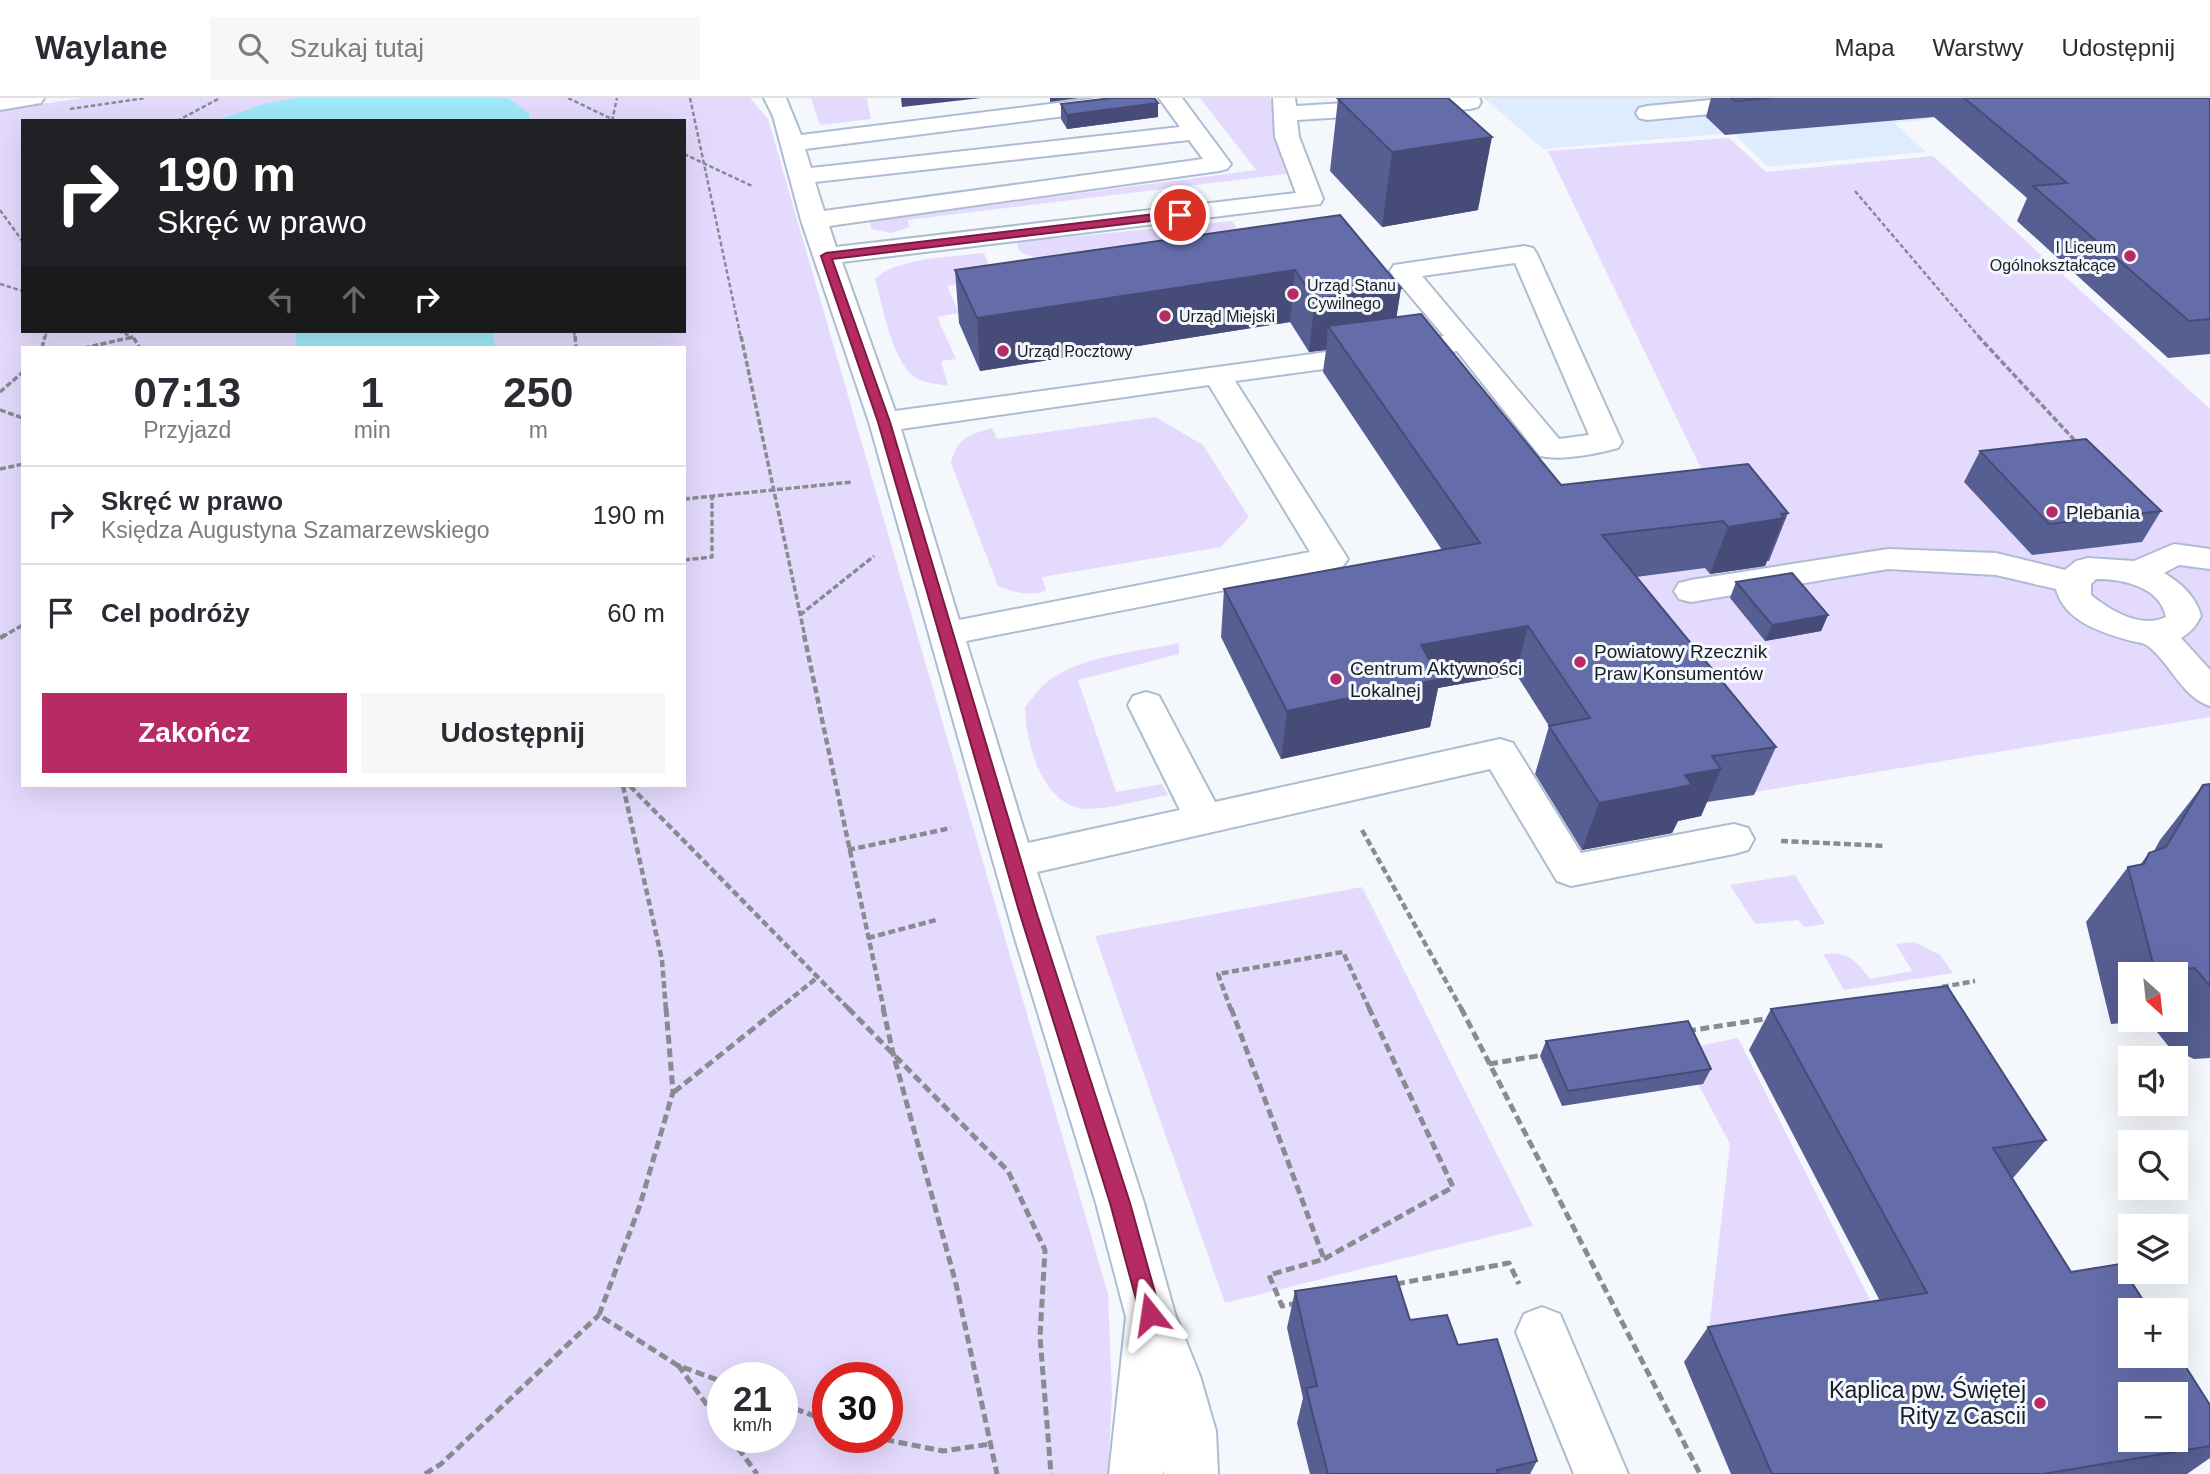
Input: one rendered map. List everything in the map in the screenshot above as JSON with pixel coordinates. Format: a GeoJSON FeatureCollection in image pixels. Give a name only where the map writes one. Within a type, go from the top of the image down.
{"type":"FeatureCollection","features":[{"type":"Feature","properties":{"kind":"street"},"geometry":{"type":"LineString","coordinates":[[0,103],[33,98]]}},
{"type":"Feature","properties":{"kind":"street"},"geometry":{"type":"LineString","coordinates":[[775,98],[793,143],[814,220],[884,422],[999,817],[1120,1203],[1150,1314],[1174,1376],[1189,1431],[1191,1474]]}},
{"type":"Feature","properties":{"kind":"street"},"geometry":{"type":"LineString","coordinates":[[814,220],[1219,163],[1170,98]]}},
{"type":"Feature","properties":{"kind":"street"},"geometry":{"type":"LineString","coordinates":[[1647,113],[1802,98]]}},
{"type":"Feature","properties":{"kind":"street"},"geometry":{"type":"LineString","coordinates":[[793,143],[1142,100]]}},
{"type":"Feature","properties":{"kind":"street"},"geometry":{"type":"LineString","coordinates":[[826,256],[1002,248],[1311,199],[1287,137],[1285,106],[1470,102]]}},
{"type":"Feature","properties":{"kind":"street"},"geometry":{"type":"LineString","coordinates":[[802,176],[1195,132]]}},
{"type":"Feature","properties":{"kind":"street"},"geometry":{"type":"LineString","coordinates":[[1524,254],[1607,442],[1551,449],[1464,342],[1403,271],[1524,254]]}},
{"type":"Feature","properties":{"kind":"street"},"geometry":{"type":"LineString","coordinates":[[884,422],[1464,342]]}},
{"type":"Feature","properties":{"kind":"street"},"geometry":{"type":"LineString","coordinates":[[946,634],[1331,559],[1217,375]]}},
{"type":"Feature","properties":{"kind":"street"},"geometry":{"type":"LineString","coordinates":[[2137,573],[2174,554],[2210,559]]}},
{"type":"Feature","properties":{"kind":"street"},"geometry":{"type":"LineString","coordinates":[[1691,591],[1888,559],[1996,564],[2073,583]]}},
{"type":"Feature","properties":{"kind":"street"},"geometry":{"type":"LineString","coordinates":[[2088,569],[2120,569],[2137,573],[2169,589],[2179,600],[2184,611],[2183,620],[2176,628],[2157,634],[2127,630],[2093,615],[2080,605],[2074,594],[2073,583],[2077,575],[2088,569]]}},
{"type":"Feature","properties":{"kind":"street"},"geometry":{"type":"LineString","coordinates":[[2157,634],[2210,693]]}},
{"type":"Feature","properties":{"kind":"street"},"geometry":{"type":"LineString","coordinates":[[1146,705],[1205,820]]}},
{"type":"Feature","properties":{"kind":"street"},"geometry":{"type":"LineString","coordinates":[[1013,862],[1500,753],[1571,870],[1734,839]]}},
{"type":"Feature","properties":{"kind":"street"},"geometry":{"type":"LineString","coordinates":[[1136,1474],[1150,1314]]}},
{"type":"Feature","properties":{"kind":"street"},"geometry":{"type":"LineString","coordinates":[[1542,1332],[1601,1474]]}},
{"type":"Feature","properties":{"kind":"path"},"geometry":{"type":"LineString","coordinates":[[181,119],[220,98]]}},
{"type":"Feature","properties":{"kind":"path"},"geometry":{"type":"LineString","coordinates":[[568,98],[611,119]]}},
{"type":"Feature","properties":{"kind":"path"},"geometry":{"type":"LineString","coordinates":[[613,119],[617,98]]}},
{"type":"Feature","properties":{"kind":"path"},"geometry":{"type":"LineString","coordinates":[[690,98],[893,1053],[956,1284],[997,1474]]}},
{"type":"Feature","properties":{"kind":"path"},"geometry":{"type":"LineString","coordinates":[[686,155],[752,187]]}},
{"type":"Feature","properties":{"kind":"path"},"geometry":{"type":"LineString","coordinates":[[1855,191],[1973,331],[2085,452]]}},
{"type":"Feature","properties":{"kind":"path"},"geometry":{"type":"LineString","coordinates":[[0,210],[21,239]]}},
{"type":"Feature","properties":{"kind":"path"},"geometry":{"type":"LineString","coordinates":[[17,234],[21,230]]}},
{"type":"Feature","properties":{"kind":"path"},"geometry":{"type":"LineString","coordinates":[[0,284],[21,290]]}},
{"type":"Feature","properties":{"kind":"path"},"geometry":{"type":"LineString","coordinates":[[122,333],[133,338],[139,346]]}},
{"type":"Feature","properties":{"kind":"path"},"geometry":{"type":"LineString","coordinates":[[94,346],[133,338]]}},
{"type":"Feature","properties":{"kind":"path"},"geometry":{"type":"LineString","coordinates":[[0,391],[21,374]]}},
{"type":"Feature","properties":{"kind":"path"},"geometry":{"type":"LineString","coordinates":[[0,410],[21,417]]}},
{"type":"Feature","properties":{"kind":"path"},"geometry":{"type":"LineString","coordinates":[[0,469],[21,464]]}},
{"type":"Feature","properties":{"kind":"path"},"geometry":{"type":"LineString","coordinates":[[686,499],[859,481]]}},
{"type":"Feature","properties":{"kind":"path"},"geometry":{"type":"LineString","coordinates":[[686,560],[712,557],[712,496]]}},
{"type":"Feature","properties":{"kind":"path"},"geometry":{"type":"LineString","coordinates":[[800,615],[880,551]]}},
{"type":"Feature","properties":{"kind":"path"},"geometry":{"type":"LineString","coordinates":[[0,638],[21,626]]}},
{"type":"Feature","properties":{"kind":"path"},"geometry":{"type":"LineString","coordinates":[[425,1474],[441,1464],[599,1315],[640,1205],[673,1092],[662,960],[623,787]]}},
{"type":"Feature","properties":{"kind":"path"},"geometry":{"type":"LineString","coordinates":[[631,787],[1008,1171],[1045,1250],[1041,1337],[1051,1474]]}},
{"type":"Feature","properties":{"kind":"path"},"geometry":{"type":"LineString","coordinates":[[1340,789],[1448,983],[1699,1474]]}},
{"type":"Feature","properties":{"kind":"path"},"geometry":{"type":"LineString","coordinates":[[848,850],[999,817]]}},
{"type":"Feature","properties":{"kind":"path"},"geometry":{"type":"LineString","coordinates":[[1734,839],[1885,846]]}},
{"type":"Feature","properties":{"kind":"path"},"geometry":{"type":"LineString","coordinates":[[869,937],[936,920]]}},
{"type":"Feature","properties":{"kind":"path"},"geometry":{"type":"LineString","coordinates":[[1309,1301],[1282,1306],[1269,1275],[1324,1259],[1453,1186],[1343,952],[1218,974],[1324,1259]]}},
{"type":"Feature","properties":{"kind":"path"},"geometry":{"type":"LineString","coordinates":[[673,1092],[818,977]]}},
{"type":"Feature","properties":{"kind":"path"},"geometry":{"type":"LineString","coordinates":[[1936,988],[1975,981]]}},
{"type":"Feature","properties":{"kind":"path"},"geometry":{"type":"LineString","coordinates":[[1674,1033],[1780,1016]]}},
{"type":"Feature","properties":{"kind":"path"},"geometry":{"type":"LineString","coordinates":[[1489,1063],[1555,1053]]}},
{"type":"Feature","properties":{"kind":"path"},"geometry":{"type":"LineString","coordinates":[[1389,1286],[1509,1263],[1542,1332]]}},
{"type":"Feature","properties":{"kind":"path"},"geometry":{"type":"LineString","coordinates":[[599,1315],[677,1364],[707,1376]]}},
{"type":"Feature","properties":{"kind":"path"},"geometry":{"type":"LineString","coordinates":[[677,1364],[707,1405]]}},
{"type":"Feature","properties":{"kind":"path"},"geometry":{"type":"LineString","coordinates":[[903,1443],[943,1451],[990,1444]]}},
{"type":"Feature","properties":{"kind":"path"},"geometry":{"type":"LineString","coordinates":[[742,1453],[757,1474]]}},
{"type":"Feature","properties":{"kind":"shaded area"},"geometry":{"type":"Polygon","coordinates":[[[83,98],[750,98],[768,119],[1108,1294],[1112,1394],[1108,1474],[0,1474],[0,110],[83,98]]]}},
{"type":"Feature","properties":{"kind":"shaded area"},"geometry":{"type":"Polygon","coordinates":[[[811,98],[867,98],[871,119],[820,125],[811,98]]]}},
{"type":"Feature","properties":{"kind":"shaded area"},"geometry":{"type":"Polygon","coordinates":[[[1200,98],[1270,98],[1286,174],[908,220],[909,227],[892,233],[871,229],[871,221],[1256,170],[1200,98]]]}},
{"type":"Feature","properties":{"kind":"shaded area"},"geometry":{"type":"Polygon","coordinates":[[[1484,98],[2128,98],[1894,123],[1926,152],[1768,167],[1733,133],[1543,149],[1484,98]]]}},
{"type":"Feature","properties":{"kind":"shaded area"},"geometry":{"type":"Polygon","coordinates":[[[1729,138],[1766,172],[1933,156],[2210,409],[2210,717],[1737,795],[1567,497],[1706,479],[1548,151],[1729,138]]]}},
{"type":"Feature","properties":{"kind":"shaded area"},"geometry":{"type":"Polygon","coordinates":[[[1232,221],[1239,232],[1040,259],[1024,254],[1018,249],[1017,242],[1232,221]]]}},
{"type":"Feature","properties":{"kind":"shaded area"},"geometry":{"type":"Polygon","coordinates":[[[984,253],[994,278],[947,286],[959,313],[937,317],[956,359],[941,361],[948,386],[916,378],[908,371],[895,347],[875,279],[897,266],[911,262],[984,253]]]}},
{"type":"Feature","properties":{"kind":"shaded area"},"geometry":{"type":"Polygon","coordinates":[[[1155,417],[1203,445],[1249,517],[1221,547],[1042,577],[1046,591],[1039,593],[1022,593],[998,586],[951,463],[960,443],[992,428],[997,439],[1155,417]]]}},
{"type":"Feature","properties":{"kind":"shaded area"},"geometry":{"type":"Polygon","coordinates":[[[1179,643],[1179,654],[1078,680],[1116,792],[1162,784],[1168,795],[1096,809],[1072,806],[1059,798],[1039,771],[1028,738],[1025,707],[1038,690],[1061,673],[1093,660],[1179,643]]]}},
{"type":"Feature","properties":{"kind":"shaded area"},"geometry":{"type":"Polygon","coordinates":[[[1795,875],[1825,924],[1804,927],[1798,920],[1755,924],[1730,885],[1795,875]]]}},
{"type":"Feature","properties":{"kind":"shaded area"},"geometry":{"type":"Polygon","coordinates":[[[1362,887],[1533,1226],[1225,1303],[1095,936],[1362,887]]]}},
{"type":"Feature","properties":{"kind":"shaded area"},"geometry":{"type":"Polygon","coordinates":[[[1914,942],[1940,955],[1953,973],[1844,990],[1823,954],[1839,954],[1850,958],[1870,979],[1912,971],[1896,944],[1914,942]]]}},
{"type":"Feature","properties":{"kind":"shaded area"},"geometry":{"type":"Polygon","coordinates":[[[1738,1038],[1877,1314],[1708,1338],[1730,1144],[1680,1050],[1738,1038]]]}},
{"type":"Feature","properties":{"kind":"water"},"geometry":{"type":"Polygon","coordinates":[[[296,98],[508,98],[529,113],[529,119],[221,119],[265,104],[296,98]]]}},
{"type":"Feature","properties":{"kind":"water"},"geometry":{"type":"Polygon","coordinates":[[[295,333],[493,333],[495,346],[297,346],[295,333]]]}},
{"type":"Feature","properties":{"kind":"building"},"geometry":{"type":"Polygon","coordinates":[[[1112,98],[1154,98],[1158,103],[1067,115],[1061,104],[1112,98]]]}},
{"type":"Feature","properties":{"kind":"building"},"geometry":{"type":"Polygon","coordinates":[[[1448,98],[1492,137],[1392,152],[1338,99],[1448,98]]]}},
{"type":"Feature","properties":{"kind":"building"},"geometry":{"type":"Polygon","coordinates":[[[1731,98],[1770,98],[1735,101],[1731,98]]]}},
{"type":"Feature","properties":{"kind":"building"},"geometry":{"type":"Polygon","coordinates":[[[1964,98],[2210,98],[2210,319],[2189,321],[2033,186],[2067,183],[1964,98]]]}},
{"type":"Feature","properties":{"kind":"building"},"geometry":{"type":"Polygon","coordinates":[[[1340,215],[1401,288],[1315,299],[1295,270],[977,318],[955,270],[1340,215]]]}},
{"type":"Feature","properties":{"kind":"building"},"geometry":{"type":"Polygon","coordinates":[[[1421,314],[1561,485],[1748,464],[1788,513],[1781,514],[1784,518],[1728,527],[1723,521],[1602,535],[1776,747],[1712,756],[1721,769],[1685,775],[1692,785],[1599,803],[1549,726],[1590,718],[1528,626],[1421,645],[1440,679],[1287,711],[1224,589],[1480,543],[1328,326],[1421,314]]]}},
{"type":"Feature","properties":{"kind":"building"},"geometry":{"type":"Polygon","coordinates":[[[2086,439],[2161,511],[2049,524],[1980,451],[2086,439]]]}},
{"type":"Feature","properties":{"kind":"building"},"geometry":{"type":"Polygon","coordinates":[[[1792,573],[1828,615],[1772,625],[1736,582],[1792,573]]]}},
{"type":"Feature","properties":{"kind":"building"},"geometry":{"type":"Polygon","coordinates":[[[2210,784],[2210,986],[2195,968],[2188,969],[2188,962],[2153,962],[2128,867],[2144,864],[2149,853],[2166,847],[2203,785],[2210,784]]]}},
{"type":"Feature","properties":{"kind":"building"},"geometry":{"type":"Polygon","coordinates":[[[1947,986],[2046,1140],[1993,1148],[2071,1272],[2118,1264],[2118,1284],[2133,1284],[2142,1298],[2118,1298],[2118,1368],[2186,1368],[2210,1405],[2210,1446],[2188,1450],[2188,1382],[2118,1382],[2118,1452],[2174,1452],[2043,1474],[1772,1474],[1708,1327],[1927,1293],[1771,1009],[1947,986]]]}},
{"type":"Feature","properties":{"kind":"building"},"geometry":{"type":"Polygon","coordinates":[[[1688,1021],[1711,1069],[1568,1091],[1546,1041],[1688,1021]]]}},
{"type":"Feature","properties":{"kind":"building"},"geometry":{"type":"Polygon","coordinates":[[[1396,1276],[1410,1320],[1447,1315],[1458,1345],[1497,1339],[1537,1461],[1497,1470],[1498,1474],[1328,1474],[1306,1388],[1317,1386],[1295,1291],[1396,1276]]]}},
{"type":"Feature","properties":{"kind":"place","name":"I Liceum Ogólnokształcące"},"geometry":{"type":"Point","coordinates":[2130,256]}},
{"type":"Feature","properties":{"kind":"place","name":"Urząd Stanu Cywilnego"},"geometry":{"type":"Point","coordinates":[1293,294]}},
{"type":"Feature","properties":{"kind":"place","name":"Urząd Miejski"},"geometry":{"type":"Point","coordinates":[1165,316]}},
{"type":"Feature","properties":{"kind":"place","name":"Urząd Pocztowy"},"geometry":{"type":"Point","coordinates":[1003,351]}},
{"type":"Feature","properties":{"kind":"place","name":"Plebania"},"geometry":{"type":"Point","coordinates":[2052,512]}},
{"type":"Feature","properties":{"kind":"place","name":"Powiatowy Rzecznik Praw Konsumentów"},"geometry":{"type":"Point","coordinates":[1580,662]}},
{"type":"Feature","properties":{"kind":"place","name":"Centrum Aktywności Lokalnej"},"geometry":{"type":"Point","coordinates":[1336,679]}},
{"type":"Feature","properties":{"kind":"place","name":"Kaplica pw. Świętej Rity z Cascii"},"geometry":{"type":"Point","coordinates":[2040,1403]}},
{"type":"Feature","properties":{"kind":"route"},"geometry":{"type":"LineString","coordinates":[[1150,1314],[1120,1203],[1027,911],[884,422],[826,256],[1180,215]]}}]}
